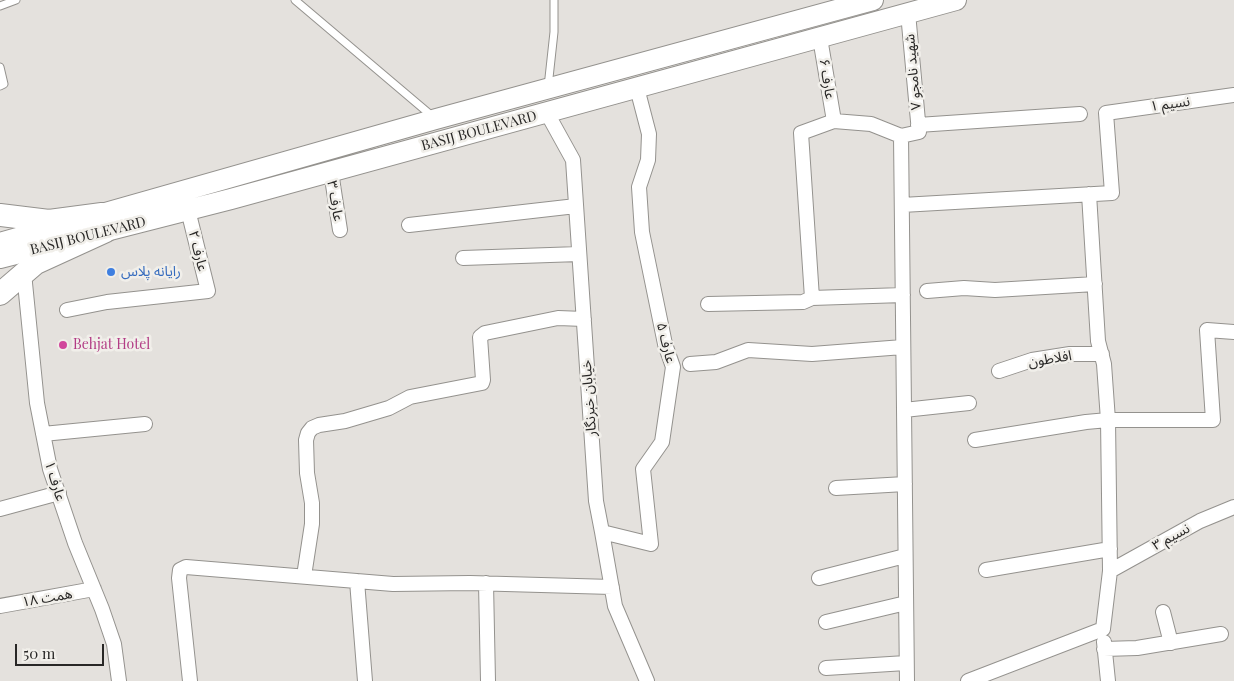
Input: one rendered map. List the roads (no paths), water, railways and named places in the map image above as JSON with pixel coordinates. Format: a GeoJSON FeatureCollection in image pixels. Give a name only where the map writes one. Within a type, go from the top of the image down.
{"type":"FeatureCollection","features":[{"type":"Feature","properties":{"kind":"main road","name":"BASIJ BOULEVARD"},"geometry":{"type":"LineString","coordinates":[[0,258],[272,165],[548,90],[851,3],[872,0]]}},
{"type":"Feature","properties":{"kind":"main road","name":"BASIJ BOULEVARD"},"geometry":{"type":"LineString","coordinates":[[0,243],[104,222],[188,210],[956,0]]}},
{"type":"Feature","properties":{"kind":"main road"},"geometry":{"type":"LineString","coordinates":[[272,165],[278,186]]}},
{"type":"Feature","properties":{"kind":"main road"},"geometry":{"type":"LineString","coordinates":[[0,215],[49,221],[104,222]]}},
{"type":"Feature","properties":{"kind":"main road"},"geometry":{"type":"LineString","coordinates":[[0,294],[36,263],[104,222]]}},
{"type":"Feature","properties":{"kind":"street","name":"شهید نامجو ۷"},"geometry":{"type":"LineString","coordinates":[[908,13],[918,128]]}},
{"type":"Feature","properties":{"kind":"street","name":"عارف ۶"},"geometry":{"type":"LineString","coordinates":[[820,38],[834,121]]}},
{"type":"Feature","properties":{"kind":"street","name":"عارف ۵"},"geometry":{"type":"LineString","coordinates":[[602,532],[651,544],[643,469],[662,442],[673,367],[665,344],[642,232],[639,187],[648,160],[649,134],[637,88]]}},
{"type":"Feature","properties":{"kind":"street","name":"نسیم ۱"},"geometry":{"type":"LineString","coordinates":[[1089,194],[1112,193],[1106,113],[1234,93]]}},
{"type":"Feature","properties":{"kind":"street","name":"خیابان خبرنگار"},"geometry":{"type":"LineString","coordinates":[[547,113],[573,160],[596,501],[615,606],[647,681]]}},
{"type":"Feature","properties":{"kind":"street"},"geometry":{"type":"LineString","coordinates":[[812,298],[801,132],[834,121],[871,124],[901,136],[918,128],[1080,114]]}},
{"type":"Feature","properties":{"kind":"street"},"geometry":{"type":"LineString","coordinates":[[901,136],[907,681]]}},
{"type":"Feature","properties":{"kind":"street","name":"عارف ۳"},"geometry":{"type":"LineString","coordinates":[[331,172],[340,230]]}},
{"type":"Feature","properties":{"kind":"street"},"geometry":{"type":"LineString","coordinates":[[902,205],[1089,194],[1098,342],[1104,364],[1108,420],[1110,571],[1104,629],[1104,649],[1108,681]]}},
{"type":"Feature","properties":{"kind":"street"},"geometry":{"type":"LineString","coordinates":[[410,224],[576,206]]}},
{"type":"Feature","properties":{"kind":"street","name":"عارف ۲"},"geometry":{"type":"LineString","coordinates":[[67,310],[108,302],[208,291],[188,210]]}},
{"type":"Feature","properties":{"kind":"street"},"geometry":{"type":"LineString","coordinates":[[463,258],[579,254]]}},
{"type":"Feature","properties":{"kind":"street","name":"عارف ۱"},"geometry":{"type":"LineString","coordinates":[[24,273],[37,403],[50,468],[75,543],[114,644],[119,681]]}},
{"type":"Feature","properties":{"kind":"street"},"geometry":{"type":"LineString","coordinates":[[927,291],[964,288],[995,290],[1095,284]]}},
{"type":"Feature","properties":{"kind":"street"},"geometry":{"type":"LineString","coordinates":[[708,304],[802,302],[812,298],[903,295]]}},
{"type":"Feature","properties":{"kind":"street"},"geometry":{"type":"LineString","coordinates":[[304,576],[312,524],[306,440],[312,428],[318,425],[345,421],[389,408],[410,397],[482,383],[480,337],[485,332],[558,318],[584,319]]}},
{"type":"Feature","properties":{"kind":"street"},"geometry":{"type":"LineString","coordinates":[[975,440],[1038,429],[1108,420],[1213,420],[1207,330],[1234,332]]}},
{"type":"Feature","properties":{"kind":"street"},"geometry":{"type":"LineString","coordinates":[[690,364],[716,362],[748,350],[812,354],[903,347]]}},
{"type":"Feature","properties":{"kind":"street","name":"افلاطون"},"geometry":{"type":"LineString","coordinates":[[999,371],[1032,360],[1070,354],[1102,354]]}},
{"type":"Feature","properties":{"kind":"street"},"geometry":{"type":"LineString","coordinates":[[904,410],[969,403]]}},
{"type":"Feature","properties":{"kind":"street"},"geometry":{"type":"LineString","coordinates":[[43,434],[146,424]]}},
{"type":"Feature","properties":{"kind":"street"},"geometry":{"type":"LineString","coordinates":[[836,488],[905,484]]}},
{"type":"Feature","properties":{"kind":"street"},"geometry":{"type":"LineString","coordinates":[[0,509],[58,493]]}},
{"type":"Feature","properties":{"kind":"street","name":"نسیم ۳"},"geometry":{"type":"LineString","coordinates":[[1110,571],[1200,521],[1234,506]]}},
{"type":"Feature","properties":{"kind":"street"},"geometry":{"type":"LineString","coordinates":[[986,570],[1110,549]]}},
{"type":"Feature","properties":{"kind":"street"},"geometry":{"type":"LineString","coordinates":[[820,578],[905,556]]}},
{"type":"Feature","properties":{"kind":"street"},"geometry":{"type":"LineString","coordinates":[[190,681],[179,578],[180,570],[186,567],[393,584],[486,583],[612,587]]}},
{"type":"Feature","properties":{"kind":"street"},"geometry":{"type":"LineString","coordinates":[[356,581],[365,681]]}},
{"type":"Feature","properties":{"kind":"street"},"geometry":{"type":"LineString","coordinates":[[486,583],[488,681]]}},
{"type":"Feature","properties":{"kind":"street","name":"همت ۱۸"},"geometry":{"type":"LineString","coordinates":[[0,606],[94,590]]}},
{"type":"Feature","properties":{"kind":"street"},"geometry":{"type":"LineString","coordinates":[[826,622],[906,603]]}},
{"type":"Feature","properties":{"kind":"street"},"geometry":{"type":"LineString","coordinates":[[1163,612],[1171,643]]}},
{"type":"Feature","properties":{"kind":"street"},"geometry":{"type":"LineString","coordinates":[[968,681],[1104,629]]}},
{"type":"Feature","properties":{"kind":"street"},"geometry":{"type":"LineString","coordinates":[[1104,649],[1137,648],[1221,634]]}},
{"type":"Feature","properties":{"kind":"street"},"geometry":{"type":"LineString","coordinates":[[826,668],[906,663]]}},
{"type":"Feature","properties":{"kind":"lane"},"geometry":{"type":"LineString","coordinates":[[0,6],[16,0]]}},
{"type":"Feature","properties":{"kind":"lane"},"geometry":{"type":"LineString","coordinates":[[295,0],[436,119]]}},
{"type":"Feature","properties":{"kind":"lane"},"geometry":{"type":"LineString","coordinates":[[548,90],[554,32],[554,0]]}},
{"type":"Feature","properties":{"kind":"lane"},"geometry":{"type":"LineString","coordinates":[[0,67],[4,84],[0,86]]}},
{"type":"Feature","properties":{"kind":"place","name":"رایانه پلاس"},"geometry":{"type":"Point","coordinates":[111,272]}},
{"type":"Feature","properties":{"kind":"place","name":"Behjat Hotel"},"geometry":{"type":"Point","coordinates":[63,345]}}]}
